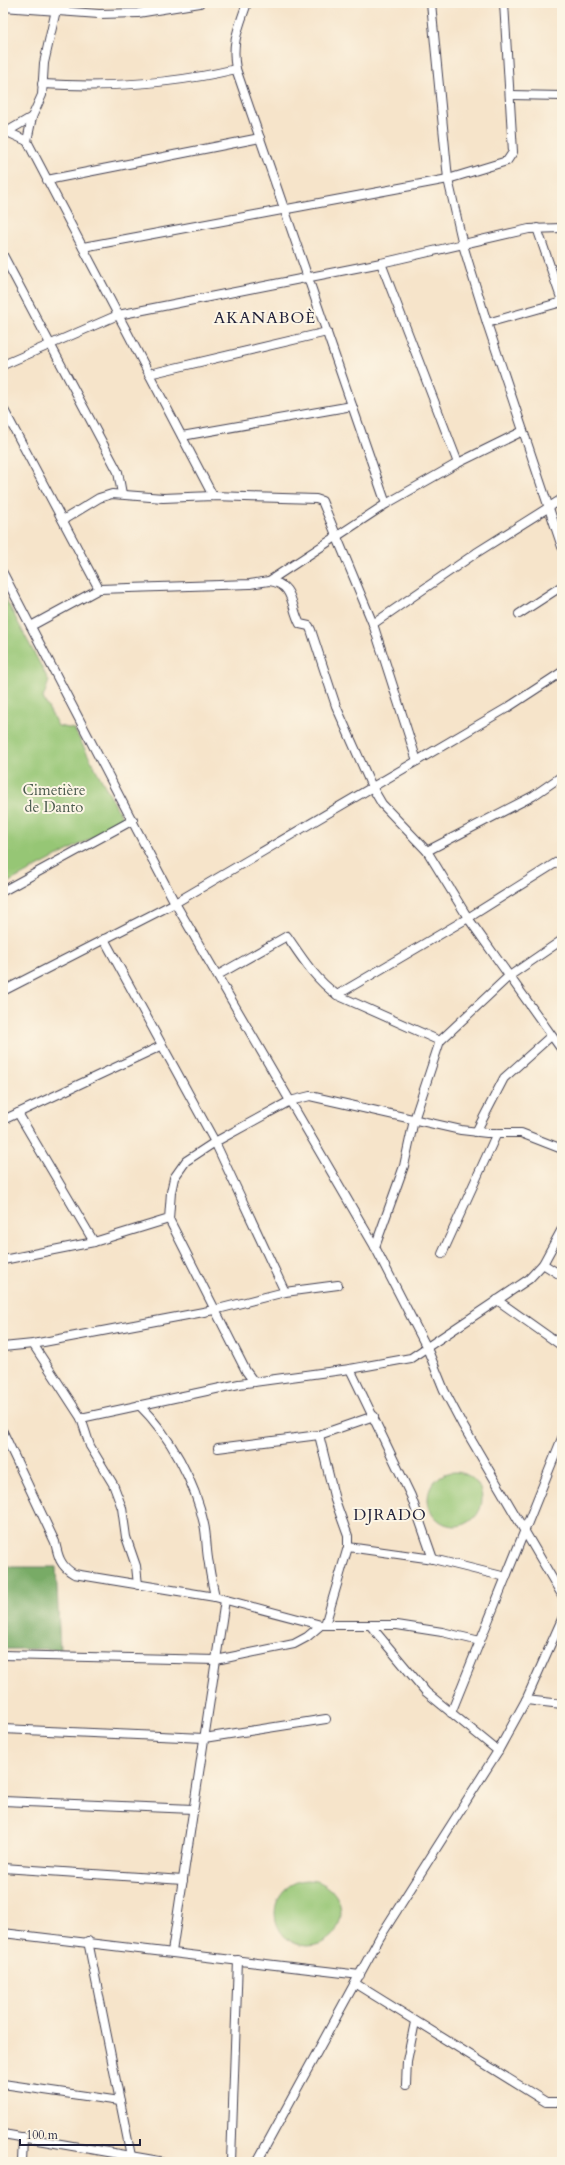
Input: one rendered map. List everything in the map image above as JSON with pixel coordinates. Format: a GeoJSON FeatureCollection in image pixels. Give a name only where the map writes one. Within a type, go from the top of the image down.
{"type":"FeatureCollection","features":[{"type":"Feature","properties":{"kind":"street"},"geometry":{"type":"LineString","coordinates":[[3,7],[58,7],[98,14],[138,13],[200,3]]}},
{"type":"Feature","properties":{"kind":"street"},"geometry":{"type":"LineString","coordinates":[[247,3],[234,39],[233,49],[236,69],[386,504]]}},
{"type":"Feature","properties":{"kind":"street"},"geometry":{"type":"LineString","coordinates":[[431,3],[448,179],[463,245],[487,323],[562,547]]}},
{"type":"Feature","properties":{"kind":"street"},"geometry":{"type":"LineString","coordinates":[[83,247],[448,179],[510,159],[513,152],[511,95],[504,3]]}},
{"type":"Feature","properties":{"kind":"street"},"geometry":{"type":"LineString","coordinates":[[27,141],[32,117],[39,106],[44,63],[58,7]]}},
{"type":"Feature","properties":{"kind":"street"},"geometry":{"type":"LineString","coordinates":[[42,84],[123,85],[196,78],[236,69]]}},
{"type":"Feature","properties":{"kind":"street"},"geometry":{"type":"LineString","coordinates":[[511,95],[562,96]]}},
{"type":"Feature","properties":{"kind":"street"},"geometry":{"type":"LineString","coordinates":[[5,130],[32,117]]}},
{"type":"Feature","properties":{"kind":"street"},"geometry":{"type":"LineString","coordinates":[[5,130],[27,141],[213,496]]}},
{"type":"Feature","properties":{"kind":"street"},"geometry":{"type":"LineString","coordinates":[[47,180],[260,138]]}},
{"type":"Feature","properties":{"kind":"street"},"geometry":{"type":"LineString","coordinates":[[487,323],[562,302],[537,228]]}},
{"type":"Feature","properties":{"kind":"street"},"geometry":{"type":"LineString","coordinates":[[3,365],[118,315],[308,276],[381,263],[537,228],[562,228]]}},
{"type":"Feature","properties":{"kind":"street"},"geometry":{"type":"LineString","coordinates":[[3,255],[118,472],[122,494]]}},
{"type":"Feature","properties":{"kind":"street"},"geometry":{"type":"LineString","coordinates":[[381,263],[458,463]]}},
{"type":"Feature","properties":{"kind":"street"},"geometry":{"type":"LineString","coordinates":[[149,374],[327,332]]}},
{"type":"Feature","properties":{"kind":"street"},"geometry":{"type":"LineString","coordinates":[[182,436],[352,406]]}},
{"type":"Feature","properties":{"kind":"street"},"geometry":{"type":"LineString","coordinates":[[3,408],[99,589]]}},
{"type":"Feature","properties":{"kind":"street"},"geometry":{"type":"LineString","coordinates":[[269,581],[386,504],[458,463],[523,431]]}},
{"type":"Feature","properties":{"kind":"street"},"geometry":{"type":"LineString","coordinates":[[63,520],[104,495],[122,494],[163,498],[213,496],[318,499],[324,503],[336,536],[373,624],[417,761]]}},
{"type":"Feature","properties":{"kind":"street"},"geometry":{"type":"LineString","coordinates":[[373,624],[548,506],[562,499]]}},
{"type":"Feature","properties":{"kind":"street"},"geometry":{"type":"LineString","coordinates":[[3,573],[175,903],[375,1248],[427,1348],[444,1390],[462,1424],[524,1533],[562,1595]]}},
{"type":"Feature","properties":{"kind":"street"},"geometry":{"type":"LineString","coordinates":[[31,626],[99,589],[250,584],[269,581],[284,585],[289,591],[300,624],[309,626],[311,630],[336,706],[372,787],[382,804],[427,851],[468,918],[508,977],[562,1050]]}},
{"type":"Feature","properties":{"kind":"street"},"geometry":{"type":"LineString","coordinates":[[520,614],[562,586]]}},
{"type":"Feature","properties":{"kind":"street"},"geometry":{"type":"LineString","coordinates":[[3,990],[175,903],[507,708],[562,672]]}},
{"type":"Feature","properties":{"kind":"street"},"geometry":{"type":"LineString","coordinates":[[427,851],[533,796],[562,776]]}},
{"type":"Feature","properties":{"kind":"street"},"geometry":{"type":"LineString","coordinates":[[3,891],[132,820]]}},
{"type":"Feature","properties":{"kind":"street"},"geometry":{"type":"LineString","coordinates":[[338,995],[468,918],[562,859]]}},
{"type":"Feature","properties":{"kind":"street"},"geometry":{"type":"LineString","coordinates":[[218,975],[287,936],[316,978],[338,995],[440,1041]]}},
{"type":"Feature","properties":{"kind":"street"},"geometry":{"type":"LineString","coordinates":[[104,939],[161,1046],[215,1142],[285,1292]]}},
{"type":"Feature","properties":{"kind":"street"},"geometry":{"type":"LineString","coordinates":[[375,1248],[404,1166],[414,1120],[440,1041],[508,977],[562,940]]}},
{"type":"Feature","properties":{"kind":"street"},"geometry":{"type":"LineString","coordinates":[[476,1132],[504,1078],[551,1036]]}},
{"type":"Feature","properties":{"kind":"street"},"geometry":{"type":"LineString","coordinates":[[3,1120],[161,1046]]}},
{"type":"Feature","properties":{"kind":"street"},"geometry":{"type":"LineString","coordinates":[[254,1382],[246,1371],[214,1310],[170,1219],[171,1192],[174,1178],[186,1161],[215,1142],[290,1101],[304,1097],[317,1097],[414,1120],[476,1132],[497,1134],[520,1133],[530,1135],[562,1149]]}},
{"type":"Feature","properties":{"kind":"street"},"geometry":{"type":"LineString","coordinates":[[18,1113],[94,1242]]}},
{"type":"Feature","properties":{"kind":"street"},"geometry":{"type":"LineString","coordinates":[[442,1254],[497,1134]]}},
{"type":"Feature","properties":{"kind":"street"},"geometry":{"type":"LineString","coordinates":[[3,1260],[94,1242],[170,1219]]}},
{"type":"Feature","properties":{"kind":"street"},"geometry":{"type":"LineString","coordinates":[[81,1418],[240,1384],[350,1369],[411,1358],[446,1333],[529,1279],[543,1264],[562,1230]]}},
{"type":"Feature","properties":{"kind":"street"},"geometry":{"type":"LineString","coordinates":[[543,1264],[562,1276]]}},
{"type":"Feature","properties":{"kind":"street"},"geometry":{"type":"LineString","coordinates":[[3,1347],[33,1344],[214,1310],[285,1292],[338,1284]]}},
{"type":"Feature","properties":{"kind":"street"},"geometry":{"type":"LineString","coordinates":[[497,1300],[562,1346]]}},
{"type":"Feature","properties":{"kind":"street"},"geometry":{"type":"LineString","coordinates":[[33,1344],[81,1418],[90,1446],[113,1484],[122,1508],[126,1537],[136,1566],[138,1585]]}},
{"type":"Feature","properties":{"kind":"street"},"geometry":{"type":"LineString","coordinates":[[350,1369],[374,1416],[411,1496],[433,1559]]}},
{"type":"Feature","properties":{"kind":"street"},"geometry":{"type":"LineString","coordinates":[[240,1384],[246,1371]]}},
{"type":"Feature","properties":{"kind":"street"},"geometry":{"type":"LineString","coordinates":[[151,1417],[154,1402]]}},
{"type":"Feature","properties":{"kind":"street"},"geometry":{"type":"LineString","coordinates":[[139,1405],[151,1417],[175,1453],[196,1498],[204,1525],[208,1563],[216,1597]]}},
{"type":"Feature","properties":{"kind":"street"},"geometry":{"type":"LineString","coordinates":[[218,1448],[319,1435],[374,1416]]}},
{"type":"Feature","properties":{"kind":"street"},"geometry":{"type":"LineString","coordinates":[[3,1432],[55,1542],[59,1560],[65,1569],[74,1574],[216,1597],[323,1625],[370,1625],[418,1628],[480,1641]]}},
{"type":"Feature","properties":{"kind":"street"},"geometry":{"type":"LineString","coordinates":[[3,1655],[216,1660],[294,1644],[307,1637],[323,1625],[348,1547],[348,1536],[335,1500],[319,1435]]}},
{"type":"Feature","properties":{"kind":"street"},"geometry":{"type":"LineString","coordinates":[[451,1713],[562,1438]]}},
{"type":"Feature","properties":{"kind":"street"},"geometry":{"type":"LineString","coordinates":[[348,1547],[433,1559],[506,1577]]}},
{"type":"Feature","properties":{"kind":"street"},"geometry":{"type":"LineString","coordinates":[[172,1952],[225,1600]]}},
{"type":"Feature","properties":{"kind":"street"},"geometry":{"type":"LineString","coordinates":[[256,2162],[404,1898],[498,1751],[526,1700],[562,1619]]}},
{"type":"Feature","properties":{"kind":"street"},"geometry":{"type":"LineString","coordinates":[[370,1625],[415,1680],[451,1713],[498,1751]]}},
{"type":"Feature","properties":{"kind":"street"},"geometry":{"type":"LineString","coordinates":[[526,1700],[562,1704]]}},
{"type":"Feature","properties":{"kind":"street"},"geometry":{"type":"LineString","coordinates":[[3,1729],[204,1738],[326,1718]]}},
{"type":"Feature","properties":{"kind":"street"},"geometry":{"type":"LineString","coordinates":[[3,1800],[194,1809]]}},
{"type":"Feature","properties":{"kind":"street"},"geometry":{"type":"LineString","coordinates":[[3,1868],[183,1880]]}},
{"type":"Feature","properties":{"kind":"street"},"geometry":{"type":"LineString","coordinates":[[3,1933],[88,1941],[360,1975]]}},
{"type":"Feature","properties":{"kind":"street"},"geometry":{"type":"LineString","coordinates":[[88,1941],[131,2156]]}},
{"type":"Feature","properties":{"kind":"street"},"geometry":{"type":"LineString","coordinates":[[231,2162],[238,1960]]}},
{"type":"Feature","properties":{"kind":"street"},"geometry":{"type":"LineString","coordinates":[[356,1984],[546,2102],[562,2102]]}},
{"type":"Feature","properties":{"kind":"street"},"geometry":{"type":"LineString","coordinates":[[406,2085],[407,2061],[415,2022]]}},
{"type":"Feature","properties":{"kind":"street"},"geometry":{"type":"LineString","coordinates":[[3,2084],[120,2101]]}},
{"type":"Feature","properties":{"kind":"street"},"geometry":{"type":"LineString","coordinates":[[3,2134],[165,2162]]}},
{"type":"Feature","properties":{"kind":"street"},"geometry":{"type":"LineString","coordinates":[[22,2162],[23,2137]]}},
{"type":"Feature","properties":{"kind":"green space","name":"Cimetière de Danto"},"geometry":{"type":"Polygon","coordinates":[[[3,594],[49,681],[43,698],[58,726],[74,729],[124,821],[3,885],[3,594]]]}},
{"type":"Feature","properties":{"kind":"green space"},"geometry":{"type":"Polygon","coordinates":[[[450,1472],[460,1472],[470,1476],[478,1484],[482,1494],[482,1504],[478,1514],[470,1522],[460,1526],[450,1526],[440,1522],[432,1514],[428,1504],[428,1494],[432,1484],[440,1476],[450,1472]]]}},
{"type":"Feature","properties":{"kind":"green space"},"geometry":{"type":"Polygon","coordinates":[[[3,1567],[56,1567],[60,1649],[3,1649],[3,1567]]]}},
{"type":"Feature","properties":{"kind":"green space"},"geometry":{"type":"Polygon","coordinates":[[[308,1880],[320,1883],[331,1890],[338,1901],[341,1913],[338,1925],[331,1936],[320,1943],[308,1946],[296,1943],[285,1936],[278,1925],[275,1913],[278,1901],[285,1890],[296,1883],[308,1880]]]}},
{"type":"Feature","properties":{"kind":"district","name":"AKANABOÈ"},"geometry":{"type":"Point","coordinates":[265,317]}},
{"type":"Feature","properties":{"kind":"district","name":"DJRADO"},"geometry":{"type":"Point","coordinates":[390,1514]}}]}
